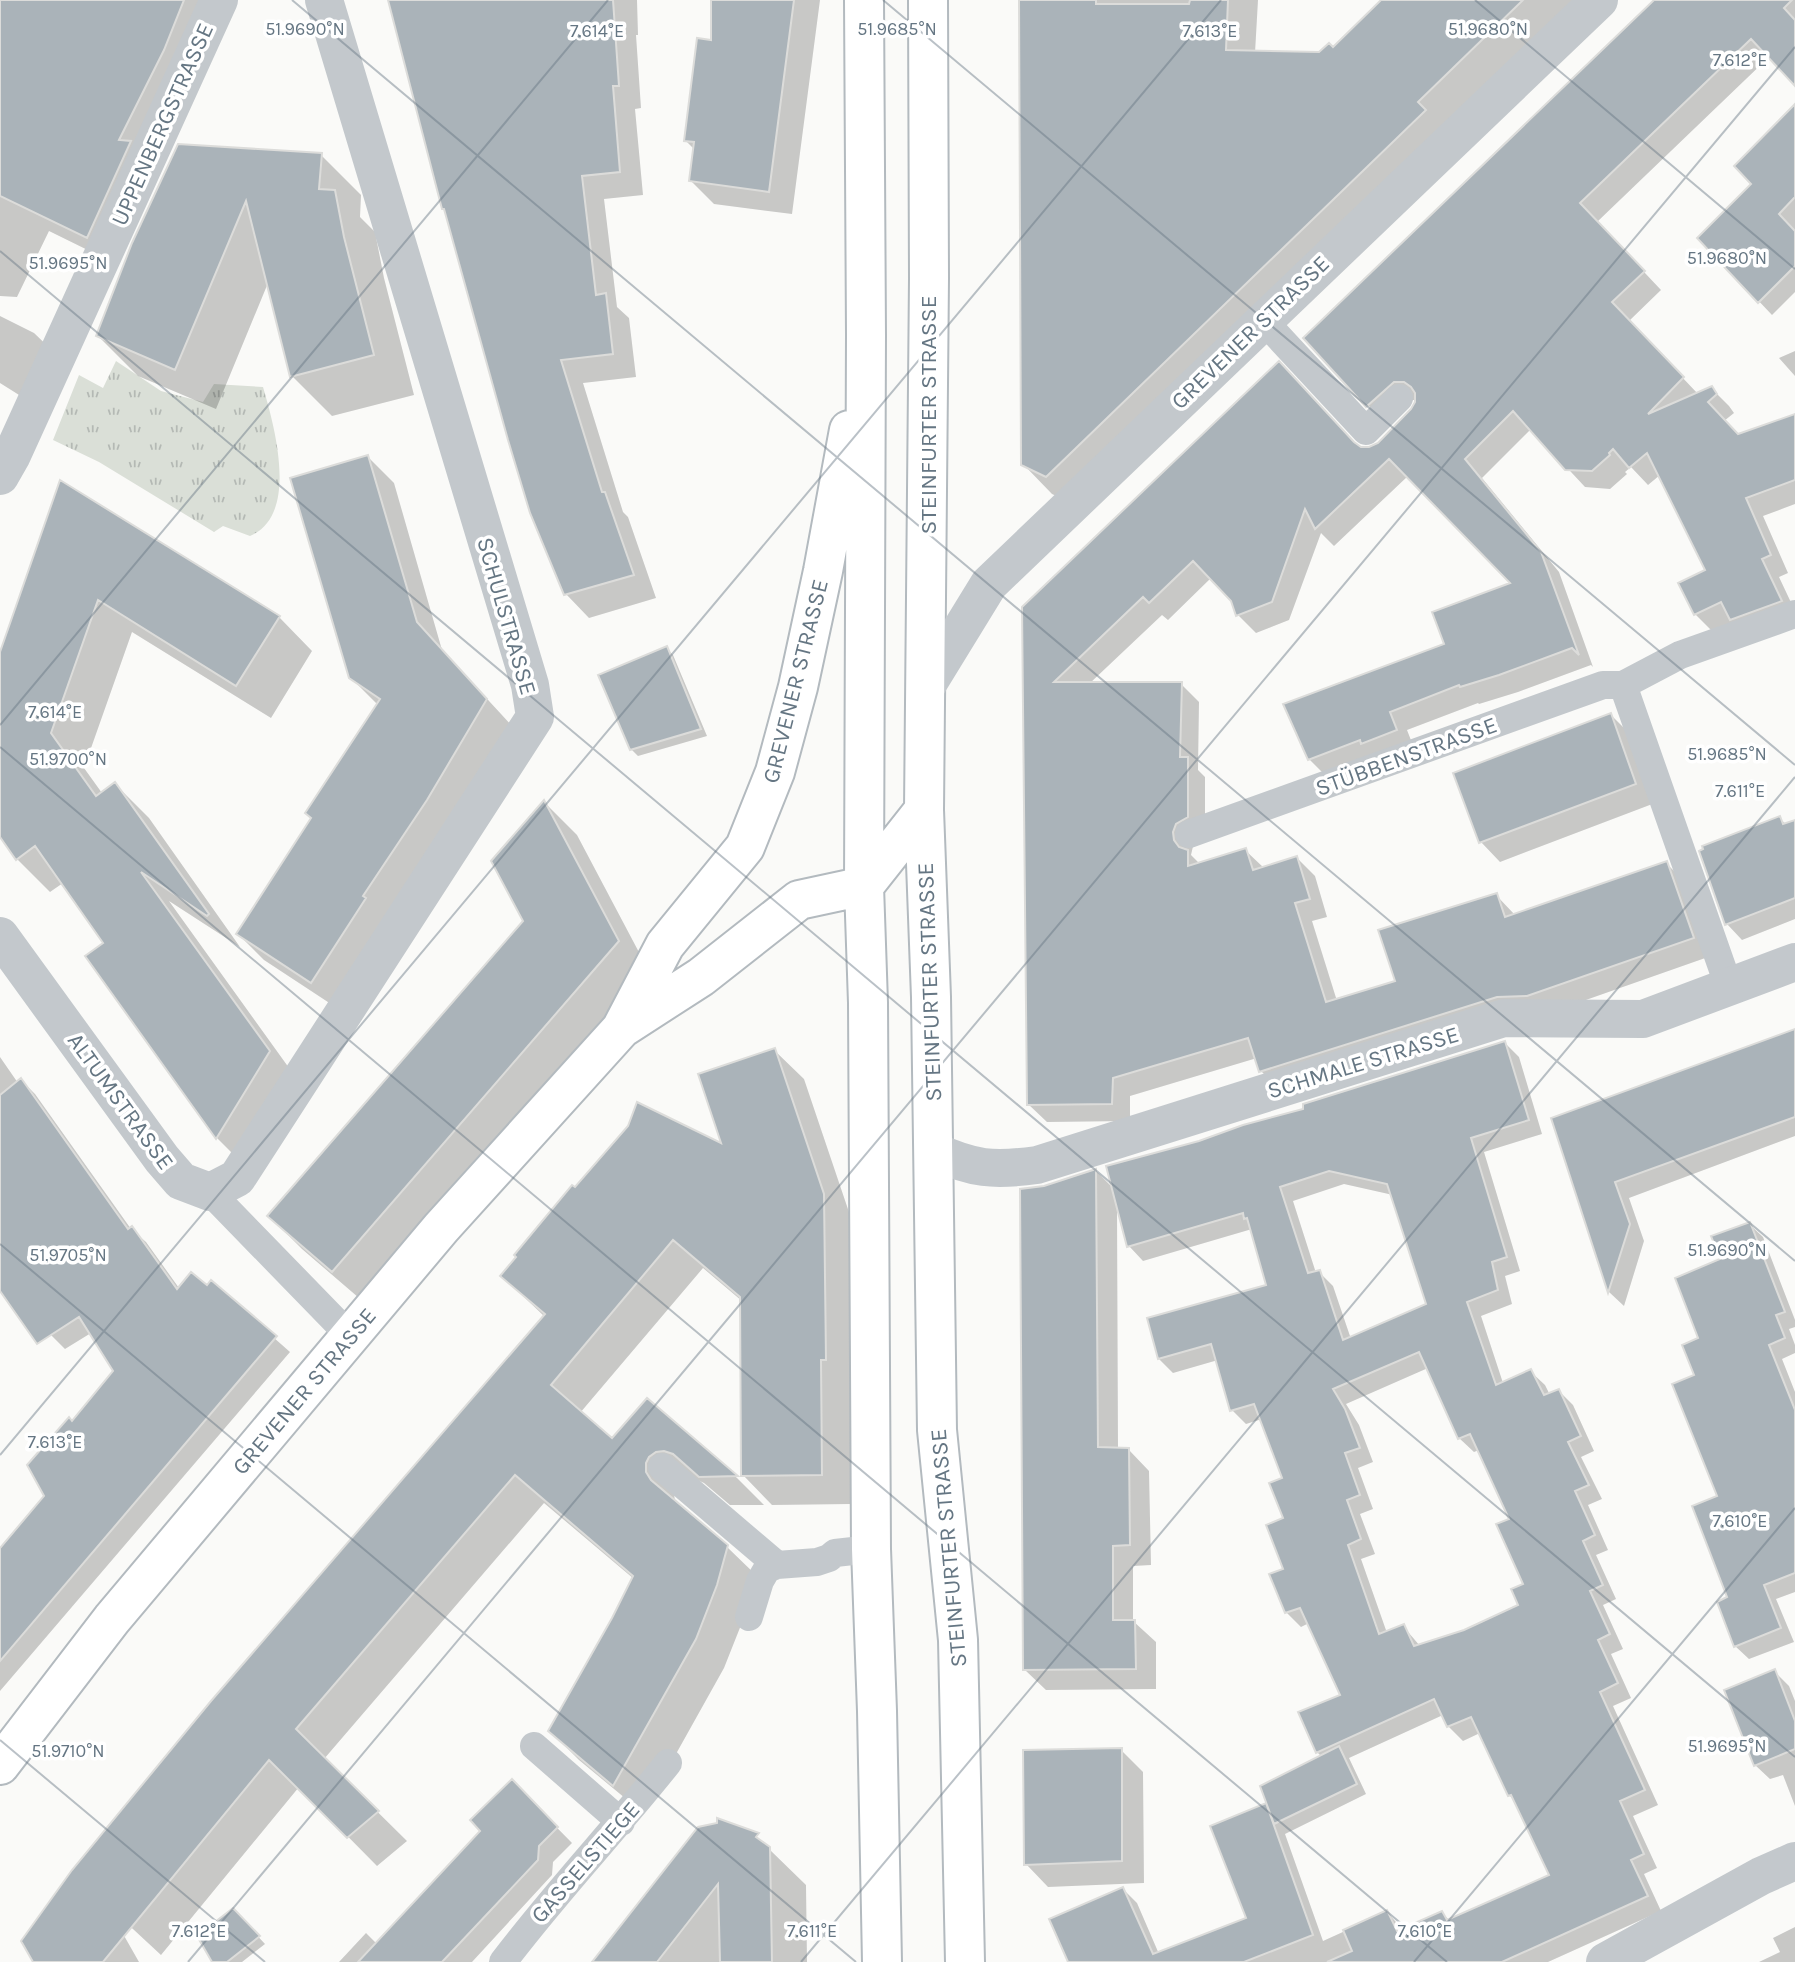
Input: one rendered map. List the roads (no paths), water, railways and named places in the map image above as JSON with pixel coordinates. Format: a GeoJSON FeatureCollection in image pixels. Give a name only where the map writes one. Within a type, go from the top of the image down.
{"type":"FeatureCollection","features":[{"type":"Feature","properties":{"kind":"main road"},"geometry":{"type":"LineString","coordinates":[[864,0],[864,886],[868,994],[853,1551],[877,1711],[883,1962]]}},
{"type":"Feature","properties":{"kind":"main road","name":"STEINFURTER STRASSE"},"geometry":{"type":"LineString","coordinates":[[928,0],[927,685],[924,810],[934,1151],[937,1430],[958,1640],[965,1962]]}},
{"type":"Feature","properties":{"kind":"main road","name":"GREVENER STRASSE"},"geometry":{"type":"LineString","coordinates":[[0,1765],[112,1619],[441,1228],[621,1028],[665,945],[745,847],[775,772],[798,687],[823,571],[866,335]]}},
{"type":"Feature","properties":{"kind":"main road"},"geometry":{"type":"LineString","coordinates":[[864,886],[924,810]]}},
{"type":"Feature","properties":{"kind":"main road","name":"GREVENER STRASSE"},"geometry":{"type":"LineString","coordinates":[[621,1028],[701,977],[799,900],[864,886]]}},
{"type":"Feature","properties":{"kind":"street","name":"UPPENBERGSTRASSE"},"geometry":{"type":"LineString","coordinates":[[0,476],[219,0]]}},
{"type":"Feature","properties":{"kind":"street","name":"SCHULSTRASSE"},"geometry":{"type":"LineString","coordinates":[[210,1192],[237,1178],[535,717],[530,685],[324,0]]}},
{"type":"Feature","properties":{"kind":"street","name":"GREVENER STRASSE"},"geometry":{"type":"LineString","coordinates":[[927,685],[989,584],[1599,0]]}},
{"type":"Feature","properties":{"kind":"street","name":"ALTUMSTRASSE"},"geometry":{"type":"LineString","coordinates":[[0,936],[162,1159],[181,1181],[210,1192]]}},
{"type":"Feature","properties":{"kind":"street","name":"SCHMALE STRASSE"},"geometry":{"type":"LineString","coordinates":[[934,1151],[963,1164],[987,1168],[1010,1169],[1037,1165],[1504,1018],[1643,1019],[1795,962]]}},
{"type":"Feature","properties":{"kind":"street"},"geometry":{"type":"LineString","coordinates":[[1605,1962],[1761,1876],[1795,1861]]}},
{"type":"Feature","properties":{"kind":"lane"},"geometry":{"type":"LineString","coordinates":[[1263,320],[1366,431],[1399,398]]}},
{"type":"Feature","properties":{"kind":"lane","name":"STÜBBENSTRASSE"},"geometry":{"type":"LineString","coordinates":[[1189,834],[1603,685],[1623,685],[1680,655],[1795,614]]}},
{"type":"Feature","properties":{"kind":"lane"},"geometry":{"type":"LineString","coordinates":[[1623,685],[1729,987]]}},
{"type":"Feature","properties":{"kind":"lane","name":"ALTUMSTRASSE"},"geometry":{"type":"LineString","coordinates":[[210,1192],[350,1336]]}},
{"type":"Feature","properties":{"kind":"lane"},"geometry":{"type":"LineString","coordinates":[[662,1467],[777,1565]]}},
{"type":"Feature","properties":{"kind":"lane"},"geometry":{"type":"LineString","coordinates":[[748,1617],[767,1569],[777,1565],[817,1562],[853,1551]]}},
{"type":"Feature","properties":{"kind":"lane"},"geometry":{"type":"LineString","coordinates":[[534,1746],[621,1822]]}},
{"type":"Feature","properties":{"kind":"lane","name":"GASSELSTIEGE"},"geometry":{"type":"LineString","coordinates":[[503,1962],[668,1763]]}}]}
